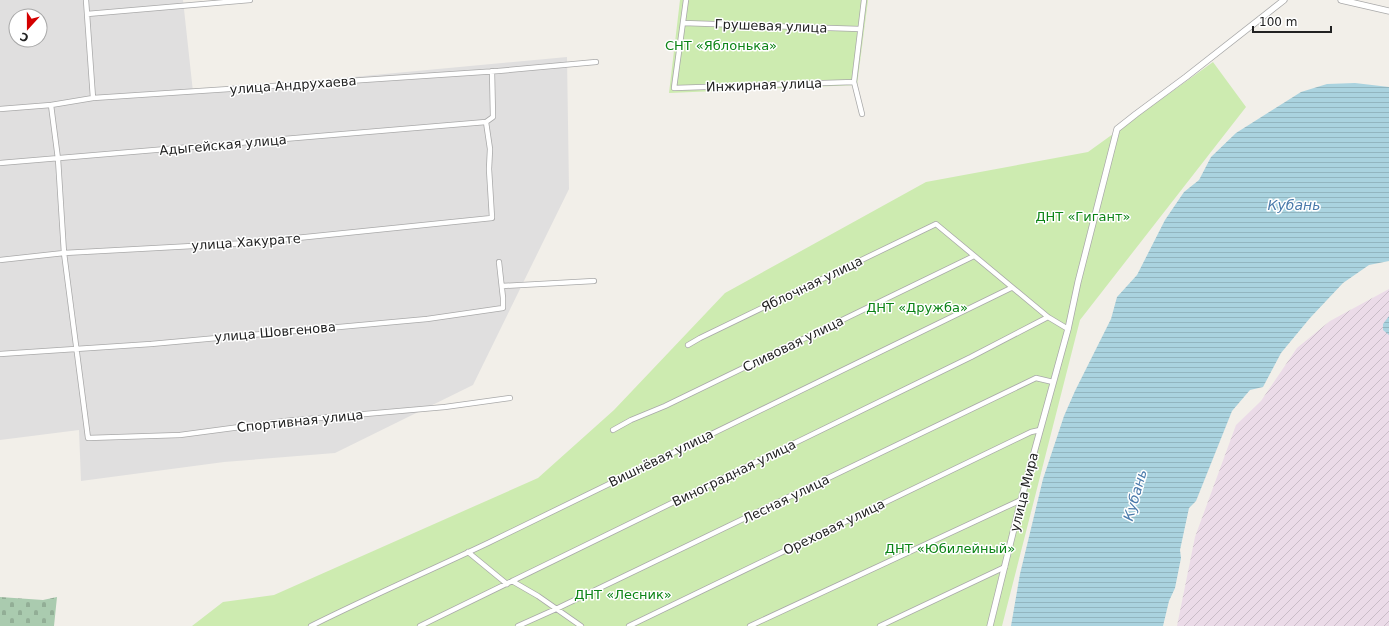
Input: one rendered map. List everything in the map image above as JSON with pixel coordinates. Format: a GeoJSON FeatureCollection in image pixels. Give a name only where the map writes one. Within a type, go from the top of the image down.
{"type":"FeatureCollection","features":[{"type":"Feature","properties":{"kind":"street"},"geometry":{"type":"LineString","coordinates":[[86,0],[94,98]]}},
{"type":"Feature","properties":{"kind":"street"},"geometry":{"type":"LineString","coordinates":[[88,14],[250,0]]}},
{"type":"Feature","properties":{"kind":"street"},"geometry":{"type":"LineString","coordinates":[[683,23],[686,0]]}},
{"type":"Feature","properties":{"kind":"street"},"geometry":{"type":"LineString","coordinates":[[862,114],[854,82],[864,0]]}},
{"type":"Feature","properties":{"kind":"street","name":"улица Мира"},"geometry":{"type":"LineString","coordinates":[[990,626],[1020,500],[1068,329],[1078,282],[1117,129],[1284,0]]}},
{"type":"Feature","properties":{"kind":"street"},"geometry":{"type":"LineString","coordinates":[[1341,0],[1389,11]]}},
{"type":"Feature","properties":{"kind":"street","name":"Грушевая улица"},"geometry":{"type":"LineString","coordinates":[[683,23],[860,29]]}},
{"type":"Feature","properties":{"kind":"street","name":"Инжирная улица"},"geometry":{"type":"LineString","coordinates":[[683,23],[674,88],[854,82]]}},
{"type":"Feature","properties":{"kind":"street","name":"улица Андрухаева"},"geometry":{"type":"LineString","coordinates":[[0,109],[51,105],[94,98],[492,71],[596,62]]}},
{"type":"Feature","properties":{"kind":"street"},"geometry":{"type":"LineString","coordinates":[[486,122],[493,116],[492,71]]}},
{"type":"Feature","properties":{"kind":"street"},"geometry":{"type":"LineString","coordinates":[[51,105],[58,159],[64,253],[78,349]]}},
{"type":"Feature","properties":{"kind":"street","name":"Адыгейская улица"},"geometry":{"type":"LineString","coordinates":[[0,164],[486,122]]}},
{"type":"Feature","properties":{"kind":"street","name":"улица Хакурате"},"geometry":{"type":"LineString","coordinates":[[0,260],[64,253],[248,243],[492,218],[489,169],[490,150],[486,122]]}},
{"type":"Feature","properties":{"kind":"street","name":"Яблочная улица"},"geometry":{"type":"LineString","coordinates":[[688,345],[707,334],[936,224],[974,256]]}},
{"type":"Feature","properties":{"kind":"street"},"geometry":{"type":"LineString","coordinates":[[974,256],[1048,317],[1068,329]]}},
{"type":"Feature","properties":{"kind":"street","name":"Сливовая улица"},"geometry":{"type":"LineString","coordinates":[[613,430],[974,256]]}},
{"type":"Feature","properties":{"kind":"street","name":"улица Шовгенова"},"geometry":{"type":"LineString","coordinates":[[0,354],[78,349],[427,320],[503,308],[499,262]]}},
{"type":"Feature","properties":{"kind":"street"},"geometry":{"type":"LineString","coordinates":[[502,286],[594,281]]}},
{"type":"Feature","properties":{"kind":"street","name":"Вишнёвая улица"},"geometry":{"type":"LineString","coordinates":[[311,626],[361,601],[468,552],[1012,288]]}},
{"type":"Feature","properties":{"kind":"street","name":"Виноградная улица"},"geometry":{"type":"LineString","coordinates":[[420,626],[964,361],[1048,317]]}},
{"type":"Feature","properties":{"kind":"street","name":"Спортивная улица"},"geometry":{"type":"LineString","coordinates":[[78,349],[88,438],[180,435],[285,421],[445,407],[510,398]]}},
{"type":"Feature","properties":{"kind":"street","name":"Лесная улица"},"geometry":{"type":"LineString","coordinates":[[518,626],[1036,378],[1053,382]]}},
{"type":"Feature","properties":{"kind":"street","name":"Ореховая улица"},"geometry":{"type":"LineString","coordinates":[[629,626],[1030,432],[1040,430]]}},
{"type":"Feature","properties":{"kind":"street"},"geometry":{"type":"LineString","coordinates":[[750,626],[1020,500]]}},
{"type":"Feature","properties":{"kind":"street"},"geometry":{"type":"LineString","coordinates":[[468,552],[509,582],[538,596],[581,626]]}},
{"type":"Feature","properties":{"kind":"street"},"geometry":{"type":"LineString","coordinates":[[880,626],[1005,567]]}},
{"type":"Feature","properties":{"kind":"shaded area"},"geometry":{"type":"Polygon","coordinates":[[[0,0],[183,0],[193,92],[567,57],[569,189],[473,385],[335,453],[224,462],[81,481],[79,430],[0,440],[0,0]]]}},
{"type":"Feature","properties":{"kind":"shaded area"},"geometry":{"type":"Polygon","coordinates":[[[1389,289],[1389,626],[1177,626],[1195,537],[1236,425],[1261,401],[1297,348],[1330,321],[1389,289]]]}},
{"type":"Feature","properties":{"kind":"green space","name":"СНТ «Яблонька»"},"geometry":{"type":"Polygon","coordinates":[[[680,0],[868,0],[857,85],[669,93],[680,0]]]}},
{"type":"Feature","properties":{"kind":"green space"},"geometry":{"type":"Polygon","coordinates":[[[1213,62],[1246,107],[1080,320],[1002,626],[192,626],[223,602],[274,595],[538,478],[614,410],[725,293],[926,182],[1088,152],[1213,62]]]}},
{"type":"Feature","properties":{"kind":"green space"},"geometry":{"type":"Polygon","coordinates":[[[0,597],[43,600],[57,597],[54,626],[0,626],[0,597]]]}},
{"type":"Feature","properties":{"kind":"water","name":"Кубань"},"geometry":{"type":"Polygon","coordinates":[[[1355,83],[1389,87],[1389,261],[1369,265],[1343,283],[1310,318],[1281,353],[1263,387],[1250,390],[1232,411],[1196,501],[1189,508],[1180,550],[1181,558],[1175,588],[1169,601],[1163,626],[1011,626],[1020,574],[1043,479],[1064,416],[1111,319],[1117,297],[1137,275],[1165,220],[1184,192],[1199,180],[1211,157],[1236,133],[1301,92],[1327,84],[1355,83]]]}},
{"type":"Feature","properties":{"kind":"water"},"geometry":{"type":"Polygon","coordinates":[[[1389,316],[1389,335],[1383,330],[1383,324],[1389,316]]]}},
{"type":"Feature","properties":{"kind":"park label","name":"ДНТ «Гигант»"},"geometry":{"type":"Point","coordinates":[1083,216]}},
{"type":"Feature","properties":{"kind":"park label","name":"ДНТ «Дружба»"},"geometry":{"type":"Point","coordinates":[917,307]}},
{"type":"Feature","properties":{"kind":"park label","name":"ДНТ «Юбилейный»"},"geometry":{"type":"Point","coordinates":[950,548]}},
{"type":"Feature","properties":{"kind":"park label","name":"ДНТ «Лесник»"},"geometry":{"type":"Point","coordinates":[623,594]}}]}
